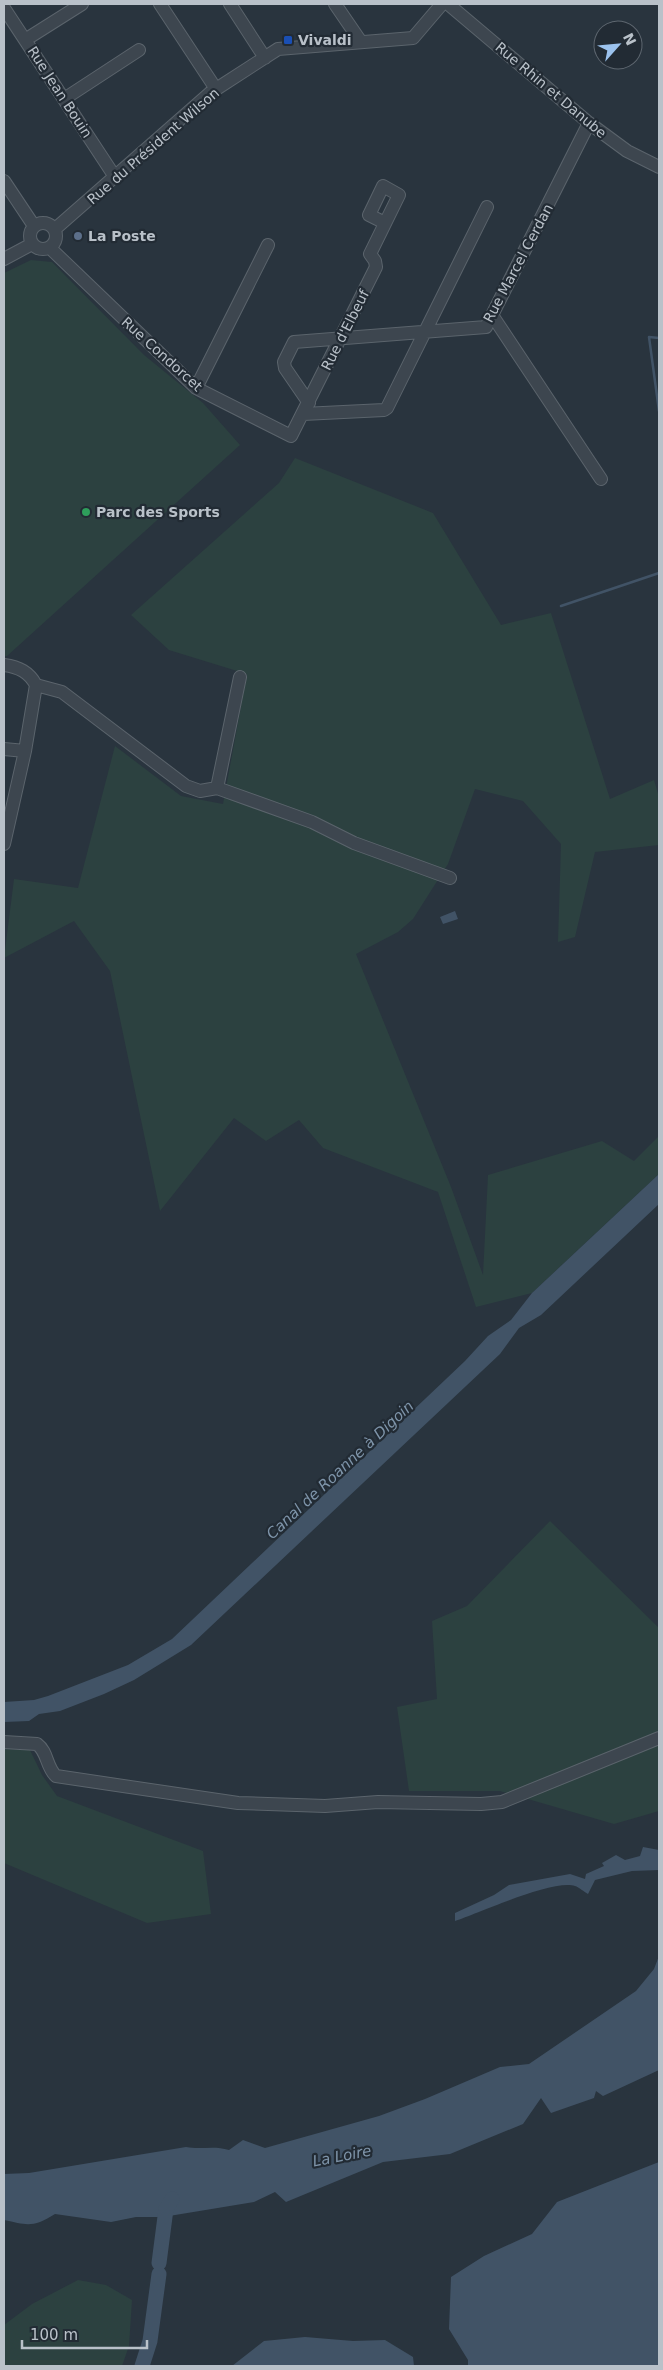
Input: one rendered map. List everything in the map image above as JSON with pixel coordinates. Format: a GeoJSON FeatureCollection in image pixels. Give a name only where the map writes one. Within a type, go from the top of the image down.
{"type":"FeatureCollection","features":[{"type":"Feature","properties":{"kind":"street"},"geometry":{"type":"LineString","coordinates":[[25,40],[82,4]]}},
{"type":"Feature","properties":{"kind":"street"},"geometry":{"type":"LineString","coordinates":[[160,4],[216,90]]}},
{"type":"Feature","properties":{"kind":"street"},"geometry":{"type":"LineString","coordinates":[[230,4],[265,58]]}},
{"type":"Feature","properties":{"kind":"street"},"geometry":{"type":"LineString","coordinates":[[335,4],[361,42]]}},
{"type":"Feature","properties":{"kind":"street","name":"Rue du Président Wilson"},"geometry":{"type":"LineString","coordinates":[[54,230],[216,90],[265,58],[284,47],[413,38],[442,4]]}},
{"type":"Feature","properties":{"kind":"street","name":"Rue Rhin et Danube"},"geometry":{"type":"LineString","coordinates":[[448,4],[590,124],[627,151],[659,167]]}},
{"type":"Feature","properties":{"kind":"street","name":"Rue Jean Bouin"},"geometry":{"type":"LineString","coordinates":[[4,8],[115,177]]}},
{"type":"Feature","properties":{"kind":"street"},"geometry":{"type":"LineString","coordinates":[[64,99],[139,50]]}},
{"type":"Feature","properties":{"kind":"street","name":"Rue Marcel Cerdan"},"geometry":{"type":"LineString","coordinates":[[306,408],[285,368],[284,362],[294,342],[486,327],[590,124]]}},
{"type":"Feature","properties":{"kind":"street"},"geometry":{"type":"LineString","coordinates":[[4,180],[34,226]]}},
{"type":"Feature","properties":{"kind":"street"},"geometry":{"type":"LineString","coordinates":[[306,408],[384,410],[388,408],[488,207]]}},
{"type":"Feature","properties":{"kind":"street","name":"Rue d'Elbeuf"},"geometry":{"type":"LineString","coordinates":[[291,436],[376,267],[375,260],[370,254],[385,223]]}},
{"type":"Feature","properties":{"kind":"street"},"geometry":{"type":"LineString","coordinates":[[48,224],[54,230],[56,242],[50,248],[38,249],[32,244],[30,236],[34,226],[48,224]]}},
{"type":"Feature","properties":{"kind":"street"},"geometry":{"type":"LineString","coordinates":[[4,259],[32,244]]}},
{"type":"Feature","properties":{"kind":"street"},"geometry":{"type":"LineString","coordinates":[[196,388],[268,245]]}},
{"type":"Feature","properties":{"kind":"street","name":"Rue Condorcet"},"geometry":{"type":"LineString","coordinates":[[50,248],[196,388],[291,436]]}},
{"type":"Feature","properties":{"kind":"street"},"geometry":{"type":"LineString","coordinates":[[492,315],[601,479]]}},
{"type":"Feature","properties":{"kind":"street"},"geometry":{"type":"LineString","coordinates":[[4,666],[20,669],[30,675],[36,685],[25,750],[6,818],[4,844]]}},
{"type":"Feature","properties":{"kind":"street"},"geometry":{"type":"LineString","coordinates":[[217,788],[240,677]]}},
{"type":"Feature","properties":{"kind":"street"},"geometry":{"type":"LineString","coordinates":[[36,685],[62,692],[186,786],[200,791],[217,788],[321,827],[354,843],[450,878]]}},
{"type":"Feature","properties":{"kind":"street"},"geometry":{"type":"LineString","coordinates":[[4,749],[25,750]]}},
{"type":"Feature","properties":{"kind":"street"},"geometry":{"type":"LineString","coordinates":[[9,1742],[32,1742],[41,1747],[50,1771],[56,1776],[238,1803],[325,1806],[378,1802],[481,1804],[502,1802],[659,1738]]}},
{"type":"Feature","properties":{"kind":"green space","name":"Parc des Sports"},"geometry":{"type":"Polygon","coordinates":[[[31,260],[52,262],[144,355],[203,403],[240,445],[7,656],[4,656],[4,273],[31,260]]]}},
{"type":"Feature","properties":{"kind":"green space"},"geometry":{"type":"Polygon","coordinates":[[[295,458],[433,513],[501,625],[551,613],[610,799],[654,780],[659,797],[659,845],[595,852],[575,937],[558,942],[561,844],[523,801],[475,789],[448,864],[413,919],[398,932],[356,954],[451,1187],[483,1275],[488,1175],[602,1141],[634,1161],[659,1136],[659,1174],[532,1293],[476,1307],[438,1192],[323,1148],[299,1120],[266,1141],[234,1118],[160,1211],[110,971],[74,921],[4,958],[14,879],[78,888],[115,746],[181,796],[223,804],[247,674],[169,650],[131,615],[279,483],[295,458]]]}},
{"type":"Feature","properties":{"kind":"green space"},"geometry":{"type":"Polygon","coordinates":[[[550,1521],[659,1628],[659,1811],[614,1824],[500,1791],[409,1791],[397,1707],[437,1699],[432,1621],[467,1606],[550,1521]]]}},
{"type":"Feature","properties":{"kind":"green space"},"geometry":{"type":"Polygon","coordinates":[[[4,1749],[30,1750],[42,1775],[57,1796],[203,1851],[211,1914],[147,1923],[4,1863],[4,1749]]]}},
{"type":"Feature","properties":{"kind":"green space"},"geometry":{"type":"Polygon","coordinates":[[[78,2280],[106,2285],[132,2300],[129,2346],[122,2366],[4,2366],[4,2325],[32,2304],[78,2280]]]}},
{"type":"Feature","properties":{"kind":"water"},"geometry":{"type":"Polygon","coordinates":[[[455,911],[458,919],[443,924],[440,917],[455,911]]]}},
{"type":"Feature","properties":{"kind":"water"},"geometry":{"type":"Polygon","coordinates":[[[659,1174],[659,1204],[541,1315],[519,1328],[500,1354],[191,1645],[134,1680],[104,1694],[60,1711],[39,1714],[29,1721],[4,1722],[4,1702],[34,1700],[48,1696],[128,1665],[172,1639],[465,1361],[488,1336],[511,1320],[532,1293],[659,1174]]]}},
{"type":"Feature","properties":{"kind":"water"},"geometry":{"type":"Polygon","coordinates":[[[643,1847],[659,1850],[659,1870],[632,1871],[595,1880],[588,1894],[575,1886],[550,1887],[455,1921],[455,1913],[494,1895],[509,1885],[570,1874],[585,1879],[586,1874],[604,1866],[602,1863],[616,1855],[625,1860],[640,1856],[643,1847]]]}},
{"type":"Feature","properties":{"kind":"water","name":"La Loire"},"geometry":{"type":"Polygon","coordinates":[[[659,1956],[659,2070],[603,2096],[596,2091],[594,2098],[551,2113],[541,2098],[523,2124],[450,2154],[383,2162],[286,2202],[275,2192],[254,2202],[163,2217],[136,2217],[111,2222],[55,2214],[41,2222],[30,2224],[4,2220],[4,2174],[29,2173],[186,2147],[229,2150],[243,2140],[265,2148],[379,2116],[425,2099],[500,2067],[529,2064],[636,1991],[654,1969],[659,1956]]]}},
{"type":"Feature","properties":{"kind":"water"},"geometry":{"type":"Polygon","coordinates":[[[659,2162],[659,2366],[468,2366],[468,2360],[449,2329],[451,2277],[484,2256],[532,2234],[557,2202],[659,2162]]]}},
{"type":"Feature","properties":{"kind":"water"},"geometry":{"type":"Polygon","coordinates":[[[305,2337],[353,2341],[385,2340],[413,2357],[414,2366],[232,2366],[264,2341],[305,2337]]]}},
{"type":"Feature","properties":{"kind":"waterway"},"geometry":{"type":"LineString","coordinates":[[659,338],[649,337],[659,411]]}},
{"type":"Feature","properties":{"kind":"waterway"},"geometry":{"type":"LineString","coordinates":[[561,606],[659,573]]}},
{"type":"Feature","properties":{"kind":"waterway"},"geometry":{"type":"LineString","coordinates":[[159,2263],[166,2209],[172,2199]]}},
{"type":"Feature","properties":{"kind":"waterway"},"geometry":{"type":"LineString","coordinates":[[142,2366],[150,2341],[159,2274]]}},
{"type":"Feature","properties":{"kind":"place","name":"Vivaldi"},"geometry":{"type":"Point","coordinates":[288,40]}},
{"type":"Feature","properties":{"kind":"place","name":"La Poste"},"geometry":{"type":"Point","coordinates":[78,236]}},
{"type":"Feature","properties":{"kind":"place","name":"Parc des Sports"},"geometry":{"type":"Point","coordinates":[86,512]}},
{"type":"Feature","properties":{"kind":"water label","name":"Canal de Roanne à Digoin"},"geometry":{"type":"Point","coordinates":[340,1470]}}]}
